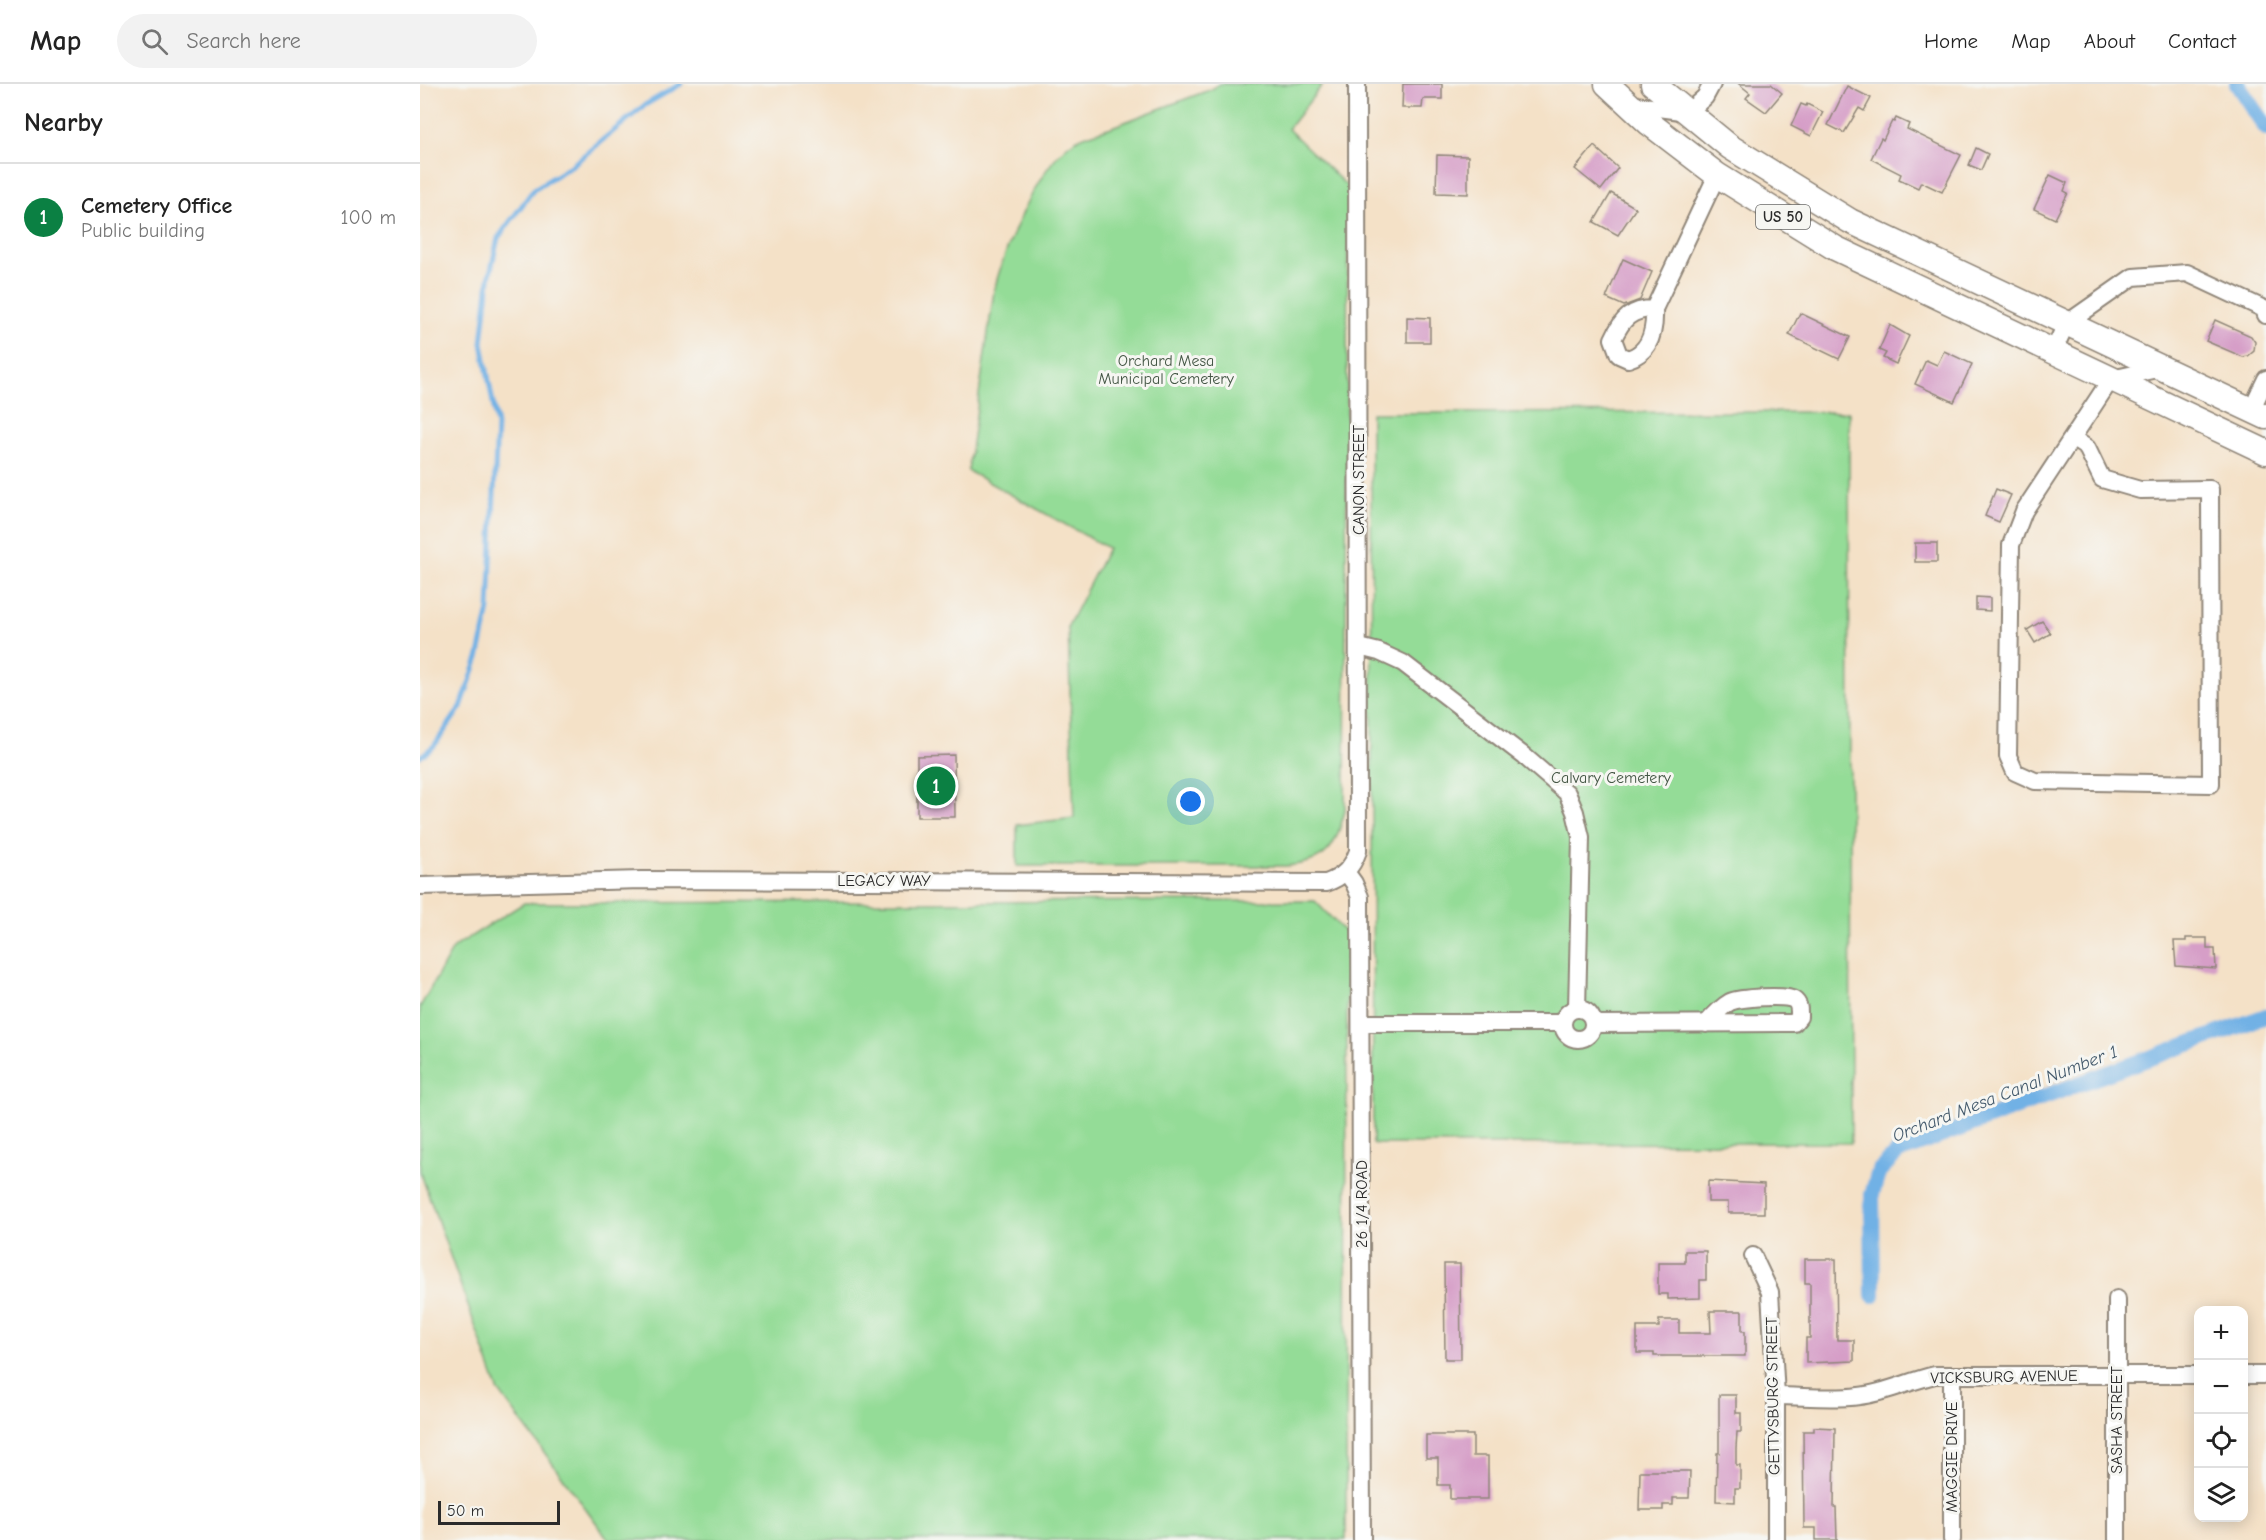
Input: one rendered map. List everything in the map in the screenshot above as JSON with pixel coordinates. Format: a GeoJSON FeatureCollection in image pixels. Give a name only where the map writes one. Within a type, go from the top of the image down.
{"type":"FeatureCollection","features":[{"type":"Feature","properties":{"kind":"highway","name":"US 50"},"geometry":{"type":"LineString","coordinates":[[1607,84],[1649,123],[1717,175],[1835,248],[2266,452]]}},
{"type":"Feature","properties":{"kind":"highway","name":"US 50"},"geometry":{"type":"LineString","coordinates":[[1653,84],[1730,147],[1850,220],[2259,414]]}},
{"type":"Feature","properties":{"kind":"street","name":"CANON STREET"},"geometry":{"type":"LineString","coordinates":[[1346,872],[1354,862],[1358,850],[1357,84]]}},
{"type":"Feature","properties":{"kind":"street"},"geometry":{"type":"LineString","coordinates":[[1628,104],[1688,112],[1705,97],[1713,84]]}},
{"type":"Feature","properties":{"kind":"street"},"geometry":{"type":"LineString","coordinates":[[1654,309],[1717,175]]}},
{"type":"Feature","properties":{"kind":"street"},"geometry":{"type":"LineString","coordinates":[[1835,248],[1850,220]]}},
{"type":"Feature","properties":{"kind":"street"},"geometry":{"type":"LineString","coordinates":[[2053,352],[2066,324],[2133,277],[2187,273],[2264,309],[2266,315]]}},
{"type":"Feature","properties":{"kind":"street"},"geometry":{"type":"LineString","coordinates":[[2072,438],[2087,448],[2102,480],[2140,489],[2210,489],[2211,784],[2036,782],[2015,772],[2008,756],[2011,545],[2024,511],[2072,438],[2111,379],[2162,368]]}},
{"type":"Feature","properties":{"kind":"street"},"geometry":{"type":"LineString","coordinates":[[2259,414],[2266,379]]}},
{"type":"Feature","properties":{"kind":"street"},"geometry":{"type":"LineString","coordinates":[[1359,647],[1379,652],[1403,663],[1524,756],[1567,793],[1575,812],[1581,837],[1577,1009]]}},
{"type":"Feature","properties":{"kind":"street","name":"LEGACY WAY"},"geometry":{"type":"LineString","coordinates":[[420,886],[642,880],[1326,883],[1346,872]]}},
{"type":"Feature","properties":{"kind":"street","name":"26 1/4 ROAD"},"geometry":{"type":"LineString","coordinates":[[1346,872],[1360,897],[1362,1540]]}},
{"type":"Feature","properties":{"kind":"street"},"geometry":{"type":"LineString","coordinates":[[1593,1024],[1706,1024],[1794,1023],[1799,1017],[1799,1006],[1794,1000],[1785,996],[1732,1001],[1713,1015],[1706,1024]]}},
{"type":"Feature","properties":{"kind":"street"},"geometry":{"type":"LineString","coordinates":[[1577,1009],[1591,1016],[1593,1024],[1591,1032],[1577,1039],[1570,1037],[1564,1031],[1563,1023],[1570,1011],[1577,1009]]}},
{"type":"Feature","properties":{"kind":"street"},"geometry":{"type":"LineString","coordinates":[[1361,1023],[1563,1023]]}},
{"type":"Feature","properties":{"kind":"street","name":"GETTYSBURG STREET"},"geometry":{"type":"LineString","coordinates":[[1753,1256],[1770,1292],[1776,1396],[1776,1540]]}},
{"type":"Feature","properties":{"kind":"street","name":"SASHA STREET"},"geometry":{"type":"LineString","coordinates":[[2117,1299],[2117,1540]]}},
{"type":"Feature","properties":{"kind":"street","name":"VICKSBURG AVENUE"},"geometry":{"type":"LineString","coordinates":[[1776,1396],[1858,1397],[1891,1390],[1913,1380],[1935,1375],[2194,1375]]}},
{"type":"Feature","properties":{"kind":"street","name":"MAGGIE DRIVE"},"geometry":{"type":"LineString","coordinates":[[1952,1375],[1952,1540]]}},
{"type":"Feature","properties":{"kind":"street"},"geometry":{"type":"LineString","coordinates":[[2248,1375],[2266,1375]]}},
{"type":"Feature","properties":{"kind":"green space","name":"Orchard Mesa Municipal Cemetery"},"geometry":{"type":"Polygon","coordinates":[[[1219,84],[1323,84],[1288,129],[1348,187],[1345,811],[1333,844],[1320,857],[1301,864],[1287,866],[1017,866],[1017,825],[1074,818],[1068,626],[1108,548],[968,471],[994,291],[1005,254],[1034,190],[1058,155],[1071,143],[1212,89],[1219,84]]]}},
{"type":"Feature","properties":{"kind":"green space","name":"Calvary Cemetery"},"geometry":{"type":"Polygon","coordinates":[[[1849,412],[1851,1143],[1373,1144],[1371,413],[1849,412]]]}},
{"type":"Feature","properties":{"kind":"green space"},"geometry":{"type":"Polygon","coordinates":[[[1315,901],[1347,934],[1346,1540],[609,1540],[498,1390],[420,1171],[420,1007],[454,947],[524,903],[1315,901]]]}},
{"type":"Feature","properties":{"kind":"building"},"geometry":{"type":"Polygon","coordinates":[[[1403,84],[1442,84],[1442,99],[1423,99],[1422,108],[1402,108],[1403,84]]]}},
{"type":"Feature","properties":{"kind":"building"},"geometry":{"type":"Polygon","coordinates":[[[1739,84],[1771,84],[1782,93],[1766,112],[1746,98],[1750,93],[1739,84]]]}},
{"type":"Feature","properties":{"kind":"building"},"geometry":{"type":"Polygon","coordinates":[[[1847,86],[1871,98],[1864,111],[1859,108],[1844,133],[1828,125],[1847,86]]]}},
{"type":"Feature","properties":{"kind":"building"},"geometry":{"type":"Polygon","coordinates":[[[1801,104],[1806,106],[1807,104],[1823,112],[1811,136],[1791,126],[1801,104]]]}},
{"type":"Feature","properties":{"kind":"building"},"geometry":{"type":"Polygon","coordinates":[[[1896,118],[1909,124],[1907,129],[1961,155],[1942,192],[1921,182],[1918,188],[1899,179],[1901,174],[1871,159],[1881,138],[1883,140],[1892,121],[1894,122],[1896,118]]]}},
{"type":"Feature","properties":{"kind":"building"},"geometry":{"type":"Polygon","coordinates":[[[1594,146],[1618,168],[1601,190],[1575,169],[1594,146]]]}},
{"type":"Feature","properties":{"kind":"building"},"geometry":{"type":"Polygon","coordinates":[[[1976,148],[1988,154],[1981,170],[1969,165],[1976,148]]]}},
{"type":"Feature","properties":{"kind":"building"},"geometry":{"type":"Polygon","coordinates":[[[1437,155],[1468,156],[1468,194],[1436,193],[1437,155]]]}},
{"type":"Feature","properties":{"kind":"building"},"geometry":{"type":"Polygon","coordinates":[[[2050,175],[2067,183],[2064,191],[2068,193],[2055,219],[2034,209],[2050,175]]]}},
{"type":"Feature","properties":{"kind":"building"},"geometry":{"type":"Polygon","coordinates":[[[1611,193],[1636,208],[1618,235],[1594,222],[1611,193]]]}},
{"type":"Feature","properties":{"kind":"building"},"geometry":{"type":"Polygon","coordinates":[[[1623,259],[1652,272],[1640,300],[1624,306],[1606,298],[1623,259]]]}},
{"type":"Feature","properties":{"kind":"building"},"geometry":{"type":"Polygon","coordinates":[[[1800,313],[1850,337],[1839,359],[1789,335],[1800,313]]]}},
{"type":"Feature","properties":{"kind":"building"},"geometry":{"type":"Polygon","coordinates":[[[1407,317],[1430,318],[1430,342],[1407,342],[1407,317]]]}},
{"type":"Feature","properties":{"kind":"building"},"geometry":{"type":"Polygon","coordinates":[[[2215,320],[2251,336],[2255,342],[2254,351],[2243,357],[2206,341],[2215,320]]]}},
{"type":"Feature","properties":{"kind":"building"},"geometry":{"type":"Polygon","coordinates":[[[1890,325],[1909,336],[1896,364],[1883,358],[1886,353],[1879,350],[1890,325]]]}},
{"type":"Feature","properties":{"kind":"building"},"geometry":{"type":"Polygon","coordinates":[[[1944,351],[1972,364],[1954,402],[1915,384],[1926,360],[1937,365],[1944,351]]]}},
{"type":"Feature","properties":{"kind":"building"},"geometry":{"type":"Polygon","coordinates":[[[1996,489],[2011,495],[1999,522],[1985,516],[1996,489]]]}},
{"type":"Feature","properties":{"kind":"building"},"geometry":{"type":"Polygon","coordinates":[[[1915,543],[1937,543],[1937,562],[1915,562],[1915,543]]]}},
{"type":"Feature","properties":{"kind":"building"},"geometry":{"type":"Polygon","coordinates":[[[1976,597],[1990,598],[1990,611],[1976,610],[1976,597]]]}},
{"type":"Feature","properties":{"kind":"building"},"geometry":{"type":"Polygon","coordinates":[[[2042,621],[2051,633],[2035,643],[2027,630],[2042,621]]]}},
{"type":"Feature","properties":{"kind":"building"},"geometry":{"type":"Polygon","coordinates":[[[954,755],[955,817],[917,817],[917,756],[954,755]]]}},
{"type":"Feature","properties":{"kind":"building"},"geometry":{"type":"Polygon","coordinates":[[[2186,938],[2207,938],[2207,949],[2215,949],[2216,969],[2176,966],[2174,941],[2186,941],[2186,938]]]}},
{"type":"Feature","properties":{"kind":"building"},"geometry":{"type":"Polygon","coordinates":[[[1708,1181],[1764,1184],[1764,1213],[1728,1213],[1728,1202],[1708,1202],[1708,1181]]]}},
{"type":"Feature","properties":{"kind":"building"},"geometry":{"type":"Polygon","coordinates":[[[1685,1251],[1706,1251],[1706,1280],[1700,1280],[1700,1298],[1668,1299],[1668,1294],[1658,1294],[1658,1263],[1685,1263],[1685,1251]]]}},
{"type":"Feature","properties":{"kind":"building"},"geometry":{"type":"Polygon","coordinates":[[[1805,1259],[1836,1259],[1837,1340],[1854,1340],[1854,1361],[1806,1363],[1806,1338],[1810,1338],[1810,1283],[1805,1283],[1805,1259]]]}},
{"type":"Feature","properties":{"kind":"building"},"geometry":{"type":"Polygon","coordinates":[[[1444,1264],[1460,1264],[1461,1359],[1445,1359],[1444,1264]]]}},
{"type":"Feature","properties":{"kind":"building"},"geometry":{"type":"Polygon","coordinates":[[[1710,1311],[1742,1311],[1745,1356],[1654,1356],[1654,1353],[1637,1353],[1637,1327],[1659,1327],[1659,1320],[1679,1320],[1679,1333],[1711,1333],[1710,1311]]]}},
{"type":"Feature","properties":{"kind":"building"},"geometry":{"type":"Polygon","coordinates":[[[1719,1395],[1736,1395],[1736,1413],[1741,1413],[1741,1432],[1737,1432],[1736,1448],[1736,1465],[1740,1465],[1740,1488],[1735,1488],[1735,1502],[1716,1501],[1719,1395]]]}},
{"type":"Feature","properties":{"kind":"building"},"geometry":{"type":"Polygon","coordinates":[[[1814,1427],[1835,1428],[1834,1507],[1836,1507],[1837,1540],[1816,1540],[1816,1528],[1804,1528],[1803,1431],[1814,1431],[1814,1427]]]}},
{"type":"Feature","properties":{"kind":"building"},"geometry":{"type":"Polygon","coordinates":[[[1426,1435],[1473,1435],[1473,1456],[1488,1456],[1488,1499],[1450,1499],[1450,1485],[1438,1485],[1438,1458],[1426,1458],[1426,1435]]]}},
{"type":"Feature","properties":{"kind":"building"},"geometry":{"type":"Polygon","coordinates":[[[1640,1471],[1690,1471],[1689,1498],[1673,1498],[1673,1505],[1663,1505],[1663,1510],[1639,1510],[1640,1471]]]}},
{"type":"Feature","properties":{"kind":"waterway"},"geometry":{"type":"LineString","coordinates":[[420,757],[434,746],[461,707],[479,655],[489,609],[497,425],[482,343],[489,279],[498,238],[534,189],[571,166],[645,105],[681,84]]}},
{"type":"Feature","properties":{"kind":"waterway","name":"Orchard Mesa Canal Number 1"},"geometry":{"type":"LineString","coordinates":[[2237,84],[2266,128]]}},
{"type":"Feature","properties":{"kind":"waterway","name":"Orchard Mesa Canal Number 1"},"geometry":{"type":"LineString","coordinates":[[1873,1295],[1872,1194],[1879,1171],[1898,1152],[2266,1016]]}},
{"type":"Feature","properties":{"kind":"place","name":"Cemetery Office"},"geometry":{"type":"Point","coordinates":[936,786]}}]}
